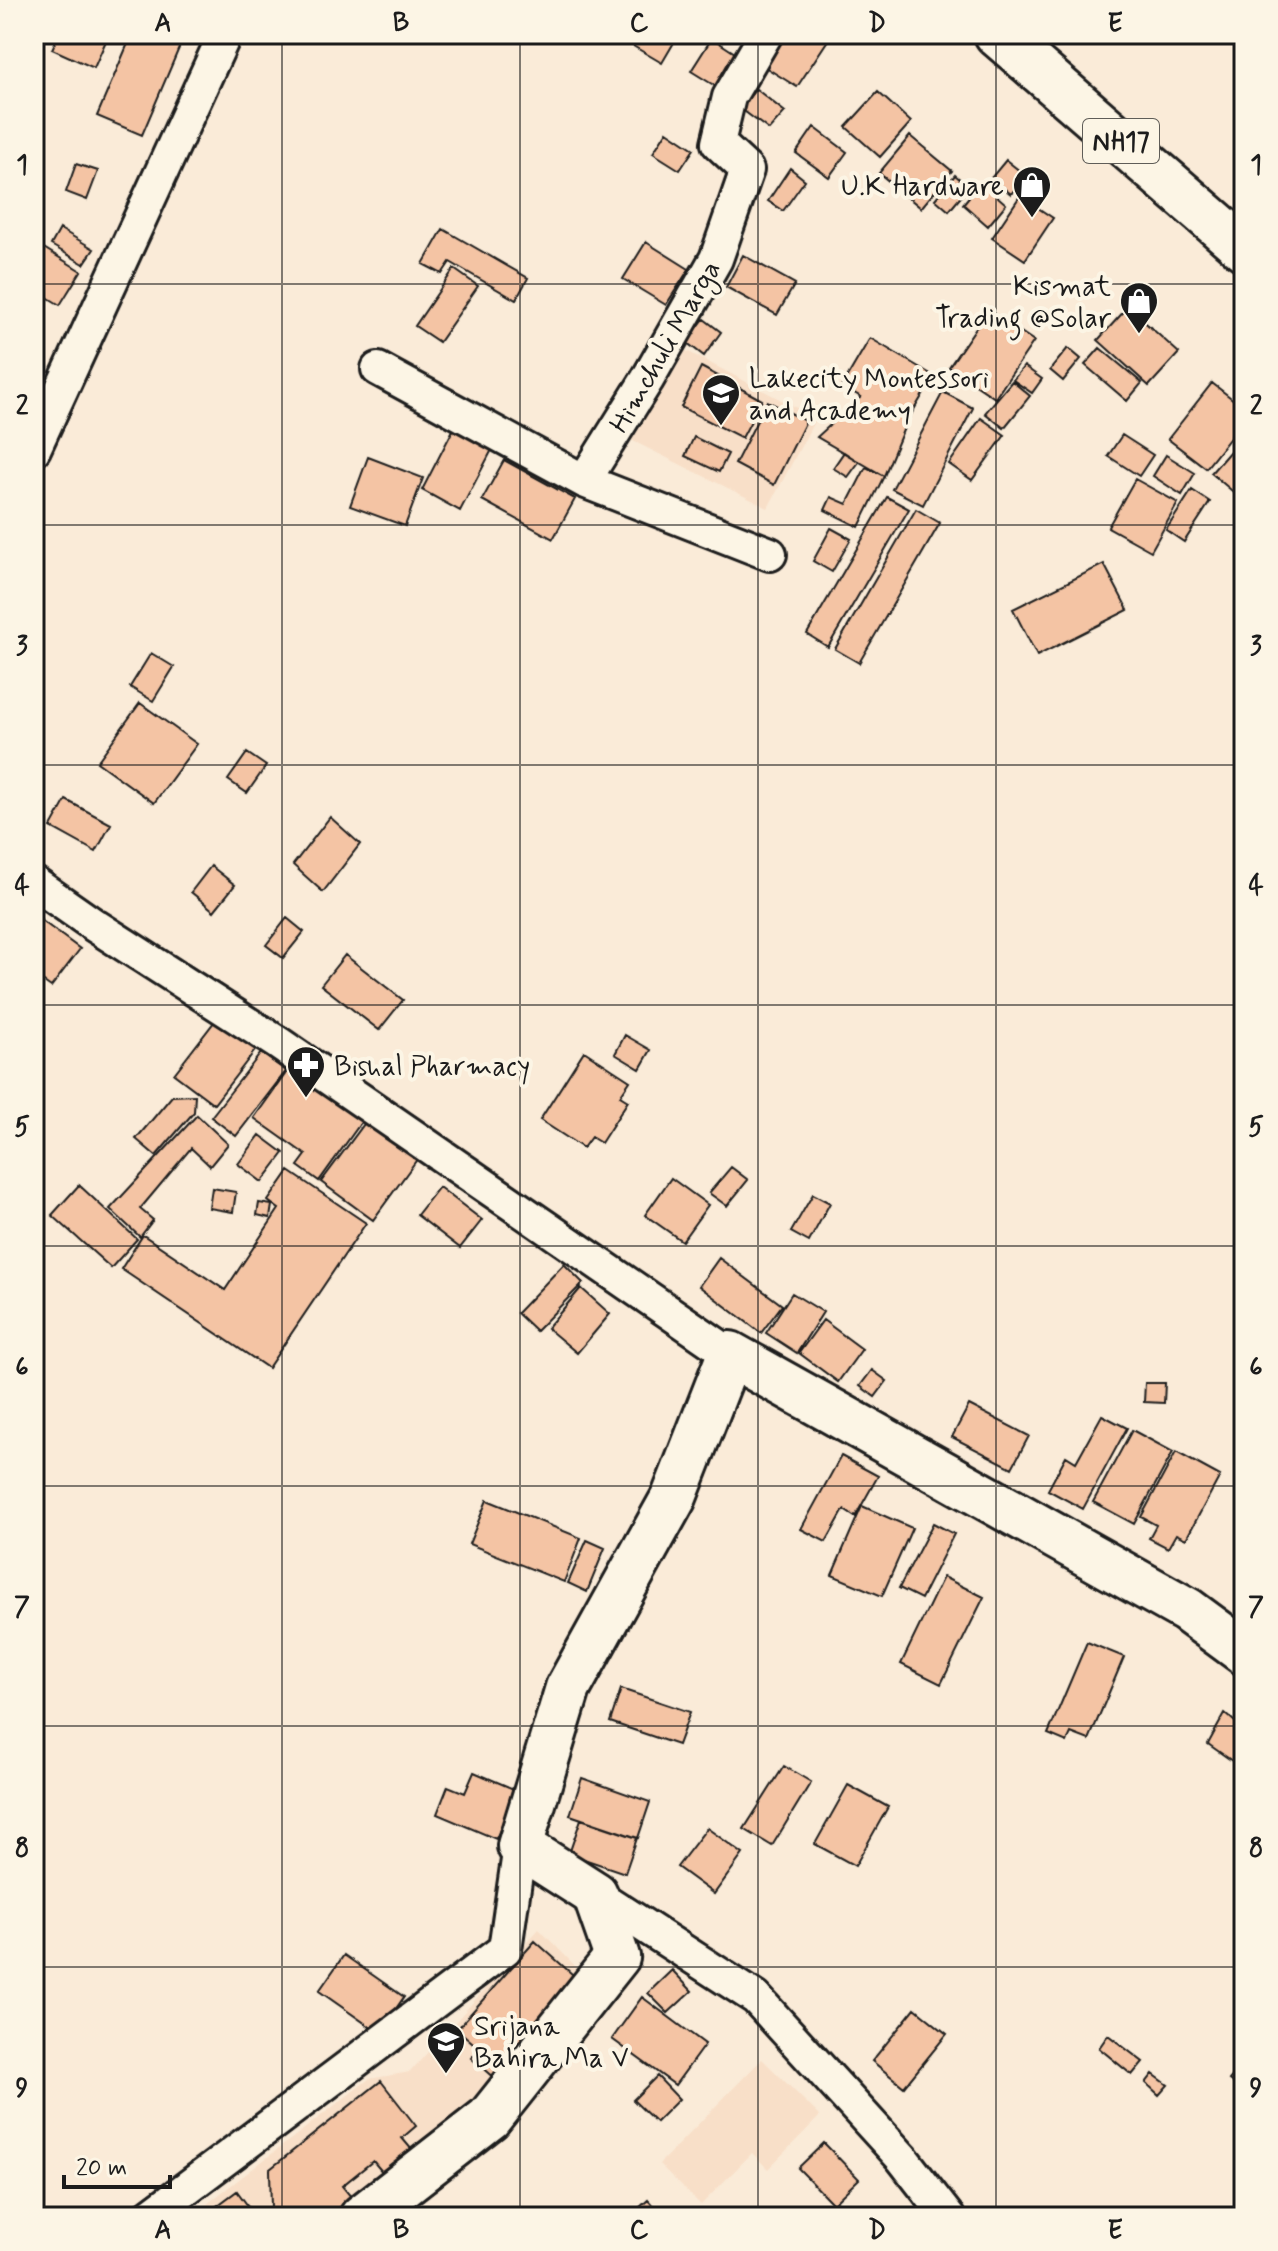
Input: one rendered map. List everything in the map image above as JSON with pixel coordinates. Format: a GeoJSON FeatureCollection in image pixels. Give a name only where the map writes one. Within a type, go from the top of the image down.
{"type":"FeatureCollection","features":[{"type":"Feature","properties":{"kind":"main road","name":"NH17"},"geometry":{"type":"LineString","coordinates":[[997,34],[1244,248]]}},
{"type":"Feature","properties":{"kind":"main road"},"geometry":{"type":"LineString","coordinates":[[362,2217],[489,2118],[617,1957],[595,1894],[520,1846],[568,1688],[674,1497],[730,1354],[1187,1610],[1244,1652]]}},
{"type":"Feature","properties":{"kind":"street"},"geometry":{"type":"LineString","coordinates":[[34,449],[225,34]]}},
{"type":"Feature","properties":{"kind":"street","name":"Himchuli Marga"},"geometry":{"type":"LineString","coordinates":[[584,481],[647,380],[716,259],[747,170],[718,143],[729,97],[766,34]]}},
{"type":"Feature","properties":{"kind":"street"},"geometry":{"type":"LineString","coordinates":[[378,369],[584,481],[770,554]]}},
{"type":"Feature","properties":{"kind":"street"},"geometry":{"type":"LineString","coordinates":[[34,883],[278,1043],[730,1354]]}},
{"type":"Feature","properties":{"kind":"street"},"geometry":{"type":"LineString","coordinates":[[148,2217],[505,1949],[520,1846]]}},
{"type":"Feature","properties":{"kind":"street"},"geometry":{"type":"LineString","coordinates":[[595,1894],[756,1998],[902,2158],[948,2217]]}},
{"type":"Feature","properties":{"kind":"shaded area","name":"Lakecity Montessori and Academy"},"geometry":{"type":"Polygon","coordinates":[[[681,348],[816,418],[768,508],[625,437],[681,348]]]}},
{"type":"Feature","properties":{"kind":"shaded area","name":"Srijana Bahira Ma V"},"geometry":{"type":"Polygon","coordinates":[[[539,1929],[586,1977],[493,2087],[341,2217],[190,2217],[369,2079],[410,2072],[539,1929]]]}},
{"type":"Feature","properties":{"kind":"shaded area"},"geometry":{"type":"Polygon","coordinates":[[[762,2059],[820,2116],[768,2169],[752,2153],[701,2205],[659,2164],[762,2059]]]}},
{"type":"Feature","properties":{"kind":"building"},"geometry":{"type":"Polygon","coordinates":[[[59,34],[109,34],[94,68],[52,49],[59,34]]]}},
{"type":"Feature","properties":{"kind":"building"},"geometry":{"type":"Polygon","coordinates":[[[132,34],[185,34],[142,135],[97,116],[132,34]]]}},
{"type":"Feature","properties":{"kind":"building"},"geometry":{"type":"Polygon","coordinates":[[[634,34],[679,34],[662,63],[628,43],[634,34]]]}},
{"type":"Feature","properties":{"kind":"building"},"geometry":{"type":"Polygon","coordinates":[[[786,34],[819,34],[828,40],[797,87],[765,67],[786,34]]]}},
{"type":"Feature","properties":{"kind":"building"},"geometry":{"type":"Polygon","coordinates":[[[712,38],[741,57],[720,89],[691,71],[712,38]]]}},
{"type":"Feature","properties":{"kind":"building"},"geometry":{"type":"Polygon","coordinates":[[[756,89],[785,112],[769,130],[740,108],[756,89]]]}},
{"type":"Feature","properties":{"kind":"building"},"geometry":{"type":"Polygon","coordinates":[[[878,92],[911,122],[880,157],[846,127],[878,92]]]}},
{"type":"Feature","properties":{"kind":"building"},"geometry":{"type":"Polygon","coordinates":[[[814,127],[847,152],[829,177],[796,153],[814,127]]]}},
{"type":"Feature","properties":{"kind":"building"},"geometry":{"type":"Polygon","coordinates":[[[667,131],[694,149],[680,170],[653,153],[667,131]]]}},
{"type":"Feature","properties":{"kind":"building"},"geometry":{"type":"Polygon","coordinates":[[[910,136],[952,171],[921,208],[879,173],[910,136]]]}},
{"type":"Feature","properties":{"kind":"building"},"geometry":{"type":"Polygon","coordinates":[[[1006,160],[1026,176],[1011,194],[991,178],[1006,160]]]}},
{"type":"Feature","properties":{"kind":"building"},"geometry":{"type":"Polygon","coordinates":[[[76,164],[98,171],[87,200],[66,192],[76,164]]]}},
{"type":"Feature","properties":{"kind":"building"},"geometry":{"type":"Polygon","coordinates":[[[790,168],[805,180],[783,211],[768,201],[790,168]]]}},
{"type":"Feature","properties":{"kind":"building"},"geometry":{"type":"Polygon","coordinates":[[[955,175],[969,187],[949,211],[935,199],[955,175]]]}},
{"type":"Feature","properties":{"kind":"building"},"geometry":{"type":"Polygon","coordinates":[[[981,182],[1006,204],[988,226],[963,204],[981,182]]]}},
{"type":"Feature","properties":{"kind":"building"},"geometry":{"type":"Polygon","coordinates":[[[1020,196],[1053,218],[1025,260],[992,238],[1020,196]]]}},
{"type":"Feature","properties":{"kind":"building"},"geometry":{"type":"Polygon","coordinates":[[[60,229],[94,249],[84,264],[51,245],[60,229]]]}},
{"type":"Feature","properties":{"kind":"building"},"geometry":{"type":"Polygon","coordinates":[[[443,229],[528,278],[516,300],[450,262],[442,274],[423,264],[443,229]]]}},
{"type":"Feature","properties":{"kind":"building"},"geometry":{"type":"Polygon","coordinates":[[[34,242],[81,271],[60,305],[34,289],[34,242]]]}},
{"type":"Feature","properties":{"kind":"building"},"geometry":{"type":"Polygon","coordinates":[[[646,242],[689,269],[666,305],[623,279],[646,242]]]}},
{"type":"Feature","properties":{"kind":"building"},"geometry":{"type":"Polygon","coordinates":[[[743,255],[795,284],[777,315],[726,287],[743,255]]]}},
{"type":"Feature","properties":{"kind":"building"},"geometry":{"type":"Polygon","coordinates":[[[454,269],[478,286],[439,342],[415,326],[454,269]]]}},
{"type":"Feature","properties":{"kind":"building"},"geometry":{"type":"Polygon","coordinates":[[[1128,307],[1179,353],[1149,386],[1098,340],[1128,307]]]}},
{"type":"Feature","properties":{"kind":"building"},"geometry":{"type":"Polygon","coordinates":[[[988,310],[1034,341],[995,398],[949,367],[988,310]]]}},
{"type":"Feature","properties":{"kind":"building"},"geometry":{"type":"Polygon","coordinates":[[[704,319],[721,332],[704,356],[686,342],[704,319]]]}},
{"type":"Feature","properties":{"kind":"building"},"geometry":{"type":"Polygon","coordinates":[[[870,338],[934,376],[906,423],[884,476],[817,437],[861,397],[842,386],[870,338]]]}},
{"type":"Feature","properties":{"kind":"building"},"geometry":{"type":"Polygon","coordinates":[[[1068,348],[1081,359],[1063,381],[1050,370],[1068,348]]]}},
{"type":"Feature","properties":{"kind":"building"},"geometry":{"type":"Polygon","coordinates":[[[1100,348],[1142,383],[1127,401],[1085,365],[1100,348]]]}},
{"type":"Feature","properties":{"kind":"building"},"geometry":{"type":"Polygon","coordinates":[[[1024,366],[1042,379],[1032,393],[1013,380],[1024,366]]]}},
{"type":"Feature","properties":{"kind":"building"},"geometry":{"type":"Polygon","coordinates":[[[701,367],[762,400],[742,438],[681,407],[701,367]]]}},
{"type":"Feature","properties":{"kind":"building"},"geometry":{"type":"Polygon","coordinates":[[[1012,381],[1030,396],[1004,428],[985,413],[1012,381]]]}},
{"type":"Feature","properties":{"kind":"building"},"geometry":{"type":"Polygon","coordinates":[[[1212,383],[1244,408],[1244,420],[1206,468],[1168,439],[1212,383]]]}},
{"type":"Feature","properties":{"kind":"building"},"geometry":{"type":"Polygon","coordinates":[[[943,392],[973,408],[923,505],[892,489],[943,392]]]}},
{"type":"Feature","properties":{"kind":"building"},"geometry":{"type":"Polygon","coordinates":[[[767,401],[806,421],[774,485],[735,464],[767,401]]]}},
{"type":"Feature","properties":{"kind":"building"},"geometry":{"type":"Polygon","coordinates":[[[981,418],[1005,435],[972,480],[949,464],[981,418]]]}},
{"type":"Feature","properties":{"kind":"building"},"geometry":{"type":"Polygon","coordinates":[[[456,424],[495,444],[460,511],[422,490],[456,424]]]}},
{"type":"Feature","properties":{"kind":"building"},"geometry":{"type":"Polygon","coordinates":[[[1122,435],[1153,455],[1139,476],[1108,456],[1122,435]]]}},
{"type":"Feature","properties":{"kind":"building"},"geometry":{"type":"Polygon","coordinates":[[[1244,435],[1244,501],[1211,473],[1244,435]]]}},
{"type":"Feature","properties":{"kind":"building"},"geometry":{"type":"Polygon","coordinates":[[[694,437],[728,454],[719,472],[685,456],[694,437]]]}},
{"type":"Feature","properties":{"kind":"building"},"geometry":{"type":"Polygon","coordinates":[[[844,452],[859,462],[848,477],[833,468],[844,452]]]}},
{"type":"Feature","properties":{"kind":"building"},"geometry":{"type":"Polygon","coordinates":[[[1166,455],[1195,473],[1182,495],[1153,476],[1166,455]]]}},
{"type":"Feature","properties":{"kind":"building"},"geometry":{"type":"Polygon","coordinates":[[[368,457],[423,478],[405,526],[350,506],[368,457]]]}},
{"type":"Feature","properties":{"kind":"building"},"geometry":{"type":"Polygon","coordinates":[[[504,460],[575,499],[553,539],[482,500],[504,460]]]}},
{"type":"Feature","properties":{"kind":"building"},"geometry":{"type":"Polygon","coordinates":[[[866,467],[884,476],[859,527],[825,510],[831,497],[847,504],[866,467]]]}},
{"type":"Feature","properties":{"kind":"building"},"geometry":{"type":"Polygon","coordinates":[[[1135,479],[1178,503],[1151,551],[1108,527],[1135,479]]]}},
{"type":"Feature","properties":{"kind":"building"},"geometry":{"type":"Polygon","coordinates":[[[1192,490],[1210,502],[1184,542],[1166,530],[1192,490]]]}},
{"type":"Feature","properties":{"kind":"building"},"geometry":{"type":"Polygon","coordinates":[[[887,497],[909,509],[828,647],[807,634],[887,497]]]}},
{"type":"Feature","properties":{"kind":"building"},"geometry":{"type":"Polygon","coordinates":[[[916,509],[940,523],[859,663],[835,649],[916,509]]]}},
{"type":"Feature","properties":{"kind":"building"},"geometry":{"type":"Polygon","coordinates":[[[831,528],[851,539],[832,572],[813,561],[831,528]]]}},
{"type":"Feature","properties":{"kind":"building"},"geometry":{"type":"Polygon","coordinates":[[[1104,564],[1128,610],[1037,656],[1013,609],[1104,564]]]}},
{"type":"Feature","properties":{"kind":"building"},"geometry":{"type":"Polygon","coordinates":[[[151,653],[174,667],[153,701],[130,687],[151,653]]]}},
{"type":"Feature","properties":{"kind":"building"},"geometry":{"type":"Polygon","coordinates":[[[140,703],[197,744],[154,803],[97,762],[140,703]]]}},
{"type":"Feature","properties":{"kind":"building"},"geometry":{"type":"Polygon","coordinates":[[[247,753],[266,766],[247,793],[228,780],[247,753]]]}},
{"type":"Feature","properties":{"kind":"building"},"geometry":{"type":"Polygon","coordinates":[[[66,800],[111,824],[96,852],[51,827],[66,800]]]}},
{"type":"Feature","properties":{"kind":"building"},"geometry":{"type":"Polygon","coordinates":[[[330,817],[360,844],[323,892],[293,865],[330,817]]]}},
{"type":"Feature","properties":{"kind":"building"},"geometry":{"type":"Polygon","coordinates":[[[211,866],[235,885],[214,911],[191,892],[211,866]]]}},
{"type":"Feature","properties":{"kind":"building"},"geometry":{"type":"Polygon","coordinates":[[[34,915],[80,949],[51,987],[34,975],[34,915]]]}},
{"type":"Feature","properties":{"kind":"building"},"geometry":{"type":"Polygon","coordinates":[[[287,918],[304,932],[283,958],[266,945],[287,918]]]}},
{"type":"Feature","properties":{"kind":"building"},"geometry":{"type":"Polygon","coordinates":[[[345,955],[403,1000],[379,1030],[321,985],[345,955]]]}},
{"type":"Feature","properties":{"kind":"building"},"geometry":{"type":"Polygon","coordinates":[[[218,1017],[257,1048],[214,1104],[174,1074],[218,1017]]]}},
{"type":"Feature","properties":{"kind":"building"},"geometry":{"type":"Polygon","coordinates":[[[625,1035],[651,1050],[640,1069],[615,1054],[625,1035]]]}},
{"type":"Feature","properties":{"kind":"building"},"geometry":{"type":"Polygon","coordinates":[[[584,1051],[630,1081],[620,1096],[628,1101],[601,1143],[591,1137],[583,1148],[540,1120],[584,1051]]]}},
{"type":"Feature","properties":{"kind":"building"},"geometry":{"type":"Polygon","coordinates":[[[261,1053],[286,1071],[236,1136],[211,1117],[261,1053]]]}},
{"type":"Feature","properties":{"kind":"building"},"geometry":{"type":"Polygon","coordinates":[[[289,1069],[362,1121],[319,1181],[298,1166],[306,1155],[254,1118],[289,1069]]]}},
{"type":"Feature","properties":{"kind":"building"},"geometry":{"type":"Polygon","coordinates":[[[195,1095],[194,1112],[156,1156],[136,1139],[172,1096],[195,1095]]]}},
{"type":"Feature","properties":{"kind":"building"},"geometry":{"type":"Polygon","coordinates":[[[197,1115],[228,1144],[210,1166],[191,1148],[140,1209],[153,1220],[140,1237],[110,1209],[197,1115]]]}},
{"type":"Feature","properties":{"kind":"building"},"geometry":{"type":"Polygon","coordinates":[[[367,1120],[418,1158],[373,1220],[321,1182],[367,1120]]]}},
{"type":"Feature","properties":{"kind":"building"},"geometry":{"type":"Polygon","coordinates":[[[260,1135],[284,1153],[262,1182],[238,1164],[260,1135]]]}},
{"type":"Feature","properties":{"kind":"building"},"geometry":{"type":"Polygon","coordinates":[[[731,1167],[748,1180],[727,1206],[709,1193],[731,1167]]]}},
{"type":"Feature","properties":{"kind":"building"},"geometry":{"type":"Polygon","coordinates":[[[289,1171],[366,1223],[268,1368],[121,1269],[143,1235],[225,1290],[279,1209],[268,1201],[289,1171]]]}},
{"type":"Feature","properties":{"kind":"building"},"geometry":{"type":"Polygon","coordinates":[[[671,1178],[708,1205],[682,1241],[645,1215],[671,1178]]]}},
{"type":"Feature","properties":{"kind":"building"},"geometry":{"type":"Polygon","coordinates":[[[79,1185],[137,1239],[111,1268],[52,1215],[79,1185]]]}},
{"type":"Feature","properties":{"kind":"building"},"geometry":{"type":"Polygon","coordinates":[[[439,1187],[482,1220],[460,1248],[417,1215],[439,1187]]]}},
{"type":"Feature","properties":{"kind":"building"},"geometry":{"type":"Polygon","coordinates":[[[212,1188],[236,1192],[233,1212],[209,1208],[212,1188]]]}},
{"type":"Feature","properties":{"kind":"building"},"geometry":{"type":"Polygon","coordinates":[[[813,1194],[830,1203],[809,1242],[791,1232],[813,1194]]]}},
{"type":"Feature","properties":{"kind":"building"},"geometry":{"type":"Polygon","coordinates":[[[259,1203],[272,1205],[270,1218],[257,1215],[259,1203]]]}},
{"type":"Feature","properties":{"kind":"building"},"geometry":{"type":"Polygon","coordinates":[[[719,1258],[782,1305],[761,1333],[699,1286],[719,1258]]]}},
{"type":"Feature","properties":{"kind":"building"},"geometry":{"type":"Polygon","coordinates":[[[564,1264],[583,1283],[536,1331],[517,1313],[564,1264]]]}},
{"type":"Feature","properties":{"kind":"building"},"geometry":{"type":"Polygon","coordinates":[[[581,1288],[610,1314],[577,1353],[547,1328],[581,1288]]]}},
{"type":"Feature","properties":{"kind":"building"},"geometry":{"type":"Polygon","coordinates":[[[792,1293],[823,1312],[797,1353],[766,1333],[792,1293]]]}},
{"type":"Feature","properties":{"kind":"building"},"geometry":{"type":"Polygon","coordinates":[[[823,1320],[862,1349],[838,1382],[799,1353],[823,1320]]]}},
{"type":"Feature","properties":{"kind":"building"},"geometry":{"type":"Polygon","coordinates":[[[872,1370],[887,1381],[875,1397],[860,1386],[872,1370]]]}},
{"type":"Feature","properties":{"kind":"building"},"geometry":{"type":"Polygon","coordinates":[[[1145,1383],[1165,1383],[1164,1403],[1144,1402],[1145,1383]]]}},
{"type":"Feature","properties":{"kind":"building"},"geometry":{"type":"Polygon","coordinates":[[[969,1405],[1029,1436],[1012,1468],[952,1437],[969,1405]]]}},
{"type":"Feature","properties":{"kind":"building"},"geometry":{"type":"Polygon","coordinates":[[[1102,1415],[1127,1428],[1083,1509],[1048,1490],[1066,1456],[1076,1462],[1102,1415]]]}},
{"type":"Feature","properties":{"kind":"building"},"geometry":{"type":"Polygon","coordinates":[[[1132,1430],[1173,1452],[1134,1524],[1093,1502],[1132,1430]]]}},
{"type":"Feature","properties":{"kind":"building"},"geometry":{"type":"Polygon","coordinates":[[[1176,1452],[1220,1476],[1186,1539],[1176,1534],[1168,1548],[1149,1538],[1156,1525],[1141,1517],[1176,1452]]]}},
{"type":"Feature","properties":{"kind":"building"},"geometry":{"type":"Polygon","coordinates":[[[841,1456],[878,1476],[855,1517],[844,1510],[826,1542],[801,1529],[841,1456]]]}},
{"type":"Feature","properties":{"kind":"building"},"geometry":{"type":"Polygon","coordinates":[[[487,1500],[581,1538],[564,1582],[469,1544],[487,1500]]]}},
{"type":"Feature","properties":{"kind":"building"},"geometry":{"type":"Polygon","coordinates":[[[862,1506],[912,1528],[882,1596],[832,1575],[862,1506]]]}},
{"type":"Feature","properties":{"kind":"building"},"geometry":{"type":"Polygon","coordinates":[[[933,1523],[954,1534],[921,1599],[899,1588],[933,1523]]]}},
{"type":"Feature","properties":{"kind":"building"},"geometry":{"type":"Polygon","coordinates":[[[587,1540],[605,1548],[587,1592],[568,1583],[587,1540]]]}},
{"type":"Feature","properties":{"kind":"building"},"geometry":{"type":"Polygon","coordinates":[[[943,1577],[984,1597],[941,1684],[901,1664],[943,1577]]]}},
{"type":"Feature","properties":{"kind":"building"},"geometry":{"type":"Polygon","coordinates":[[[1087,1642],[1124,1657],[1089,1740],[1071,1733],[1067,1742],[1048,1734],[1087,1642]]]}},
{"type":"Feature","properties":{"kind":"building"},"geometry":{"type":"Polygon","coordinates":[[[621,1689],[690,1712],[678,1745],[610,1722],[621,1689]]]}},
{"type":"Feature","properties":{"kind":"building"},"geometry":{"type":"Polygon","coordinates":[[[1225,1713],[1244,1730],[1242,1768],[1208,1744],[1225,1713]]]}},
{"type":"Feature","properties":{"kind":"building"},"geometry":{"type":"Polygon","coordinates":[[[784,1766],[811,1782],[772,1846],[744,1829],[784,1766]]]}},
{"type":"Feature","properties":{"kind":"building"},"geometry":{"type":"Polygon","coordinates":[[[474,1772],[516,1790],[496,1839],[437,1814],[448,1786],[465,1793],[474,1772]]]}},
{"type":"Feature","properties":{"kind":"building"},"geometry":{"type":"Polygon","coordinates":[[[582,1778],[650,1802],[638,1838],[570,1815],[582,1778]]]}},
{"type":"Feature","properties":{"kind":"building"},"geometry":{"type":"Polygon","coordinates":[[[848,1785],[888,1807],[855,1866],[815,1844],[848,1785]]]}},
{"type":"Feature","properties":{"kind":"building"},"geometry":{"type":"Polygon","coordinates":[[[581,1819],[637,1838],[625,1873],[569,1854],[581,1819]]]}},
{"type":"Feature","properties":{"kind":"building"},"geometry":{"type":"Polygon","coordinates":[[[707,1828],[743,1854],[714,1894],[677,1867],[707,1828]]]}},
{"type":"Feature","properties":{"kind":"building"},"geometry":{"type":"Polygon","coordinates":[[[535,1941],[581,1982],[495,2079],[471,2058],[480,2049],[457,2029],[535,1941]]]}},
{"type":"Feature","properties":{"kind":"building"},"geometry":{"type":"Polygon","coordinates":[[[344,1955],[404,1997],[379,2033],[319,1991],[344,1955]]]}},
{"type":"Feature","properties":{"kind":"building"},"geometry":{"type":"Polygon","coordinates":[[[672,1970],[692,1991],[668,2013],[648,1993],[672,1970]]]}},
{"type":"Feature","properties":{"kind":"building"},"geometry":{"type":"Polygon","coordinates":[[[642,1997],[705,2044],[675,2085],[612,2039],[642,1997]]]}},
{"type":"Feature","properties":{"kind":"building"},"geometry":{"type":"Polygon","coordinates":[[[915,2008],[947,2034],[904,2087],[872,2061],[915,2008]]]}},
{"type":"Feature","properties":{"kind":"building"},"geometry":{"type":"Polygon","coordinates":[[[1108,2035],[1143,2062],[1132,2075],[1099,2048],[1108,2035]]]}},
{"type":"Feature","properties":{"kind":"building"},"geometry":{"type":"Polygon","coordinates":[[[1244,2062],[1244,2092],[1229,2080],[1244,2062]]]}},
{"type":"Feature","properties":{"kind":"building"},"geometry":{"type":"Polygon","coordinates":[[[1153,2074],[1168,2085],[1159,2095],[1146,2083],[1153,2074]]]}},
{"type":"Feature","properties":{"kind":"building"},"geometry":{"type":"Polygon","coordinates":[[[657,2076],[679,2099],[656,2122],[633,2100],[657,2076]]]}},
{"type":"Feature","properties":{"kind":"building"},"geometry":{"type":"Polygon","coordinates":[[[381,2081],[416,2126],[402,2138],[413,2151],[384,2174],[373,2161],[342,2186],[352,2198],[327,2217],[278,2217],[271,2208],[270,2169],[381,2081]]]}},
{"type":"Feature","properties":{"kind":"building"},"geometry":{"type":"Polygon","coordinates":[[[824,2143],[859,2179],[833,2204],[798,2168],[824,2143]]]}},
{"type":"Feature","properties":{"kind":"building"},"geometry":{"type":"Polygon","coordinates":[[[237,2191],[256,2217],[202,2217],[237,2191]]]}},
{"type":"Feature","properties":{"kind":"building"},"geometry":{"type":"Polygon","coordinates":[[[648,2200],[663,2217],[629,2217],[648,2200]]]}},
{"type":"Feature","properties":{"kind":"place","name":"U.K Hardware"},"geometry":{"type":"Point","coordinates":[1032,219]}},
{"type":"Feature","properties":{"kind":"place","name":"Kismat Trading @Solar"},"geometry":{"type":"Point","coordinates":[1139,335]}},
{"type":"Feature","properties":{"kind":"place","name":"Lakecity Montessori and Academy"},"geometry":{"type":"Point","coordinates":[721,427]}},
{"type":"Feature","properties":{"kind":"place","name":"Bishal Pharmacy"},"geometry":{"type":"Point","coordinates":[306,1099]}},
{"type":"Feature","properties":{"kind":"place","name":"Srijana Bahira Ma V"},"geometry":{"type":"Point","coordinates":[446,2075]}}]}
